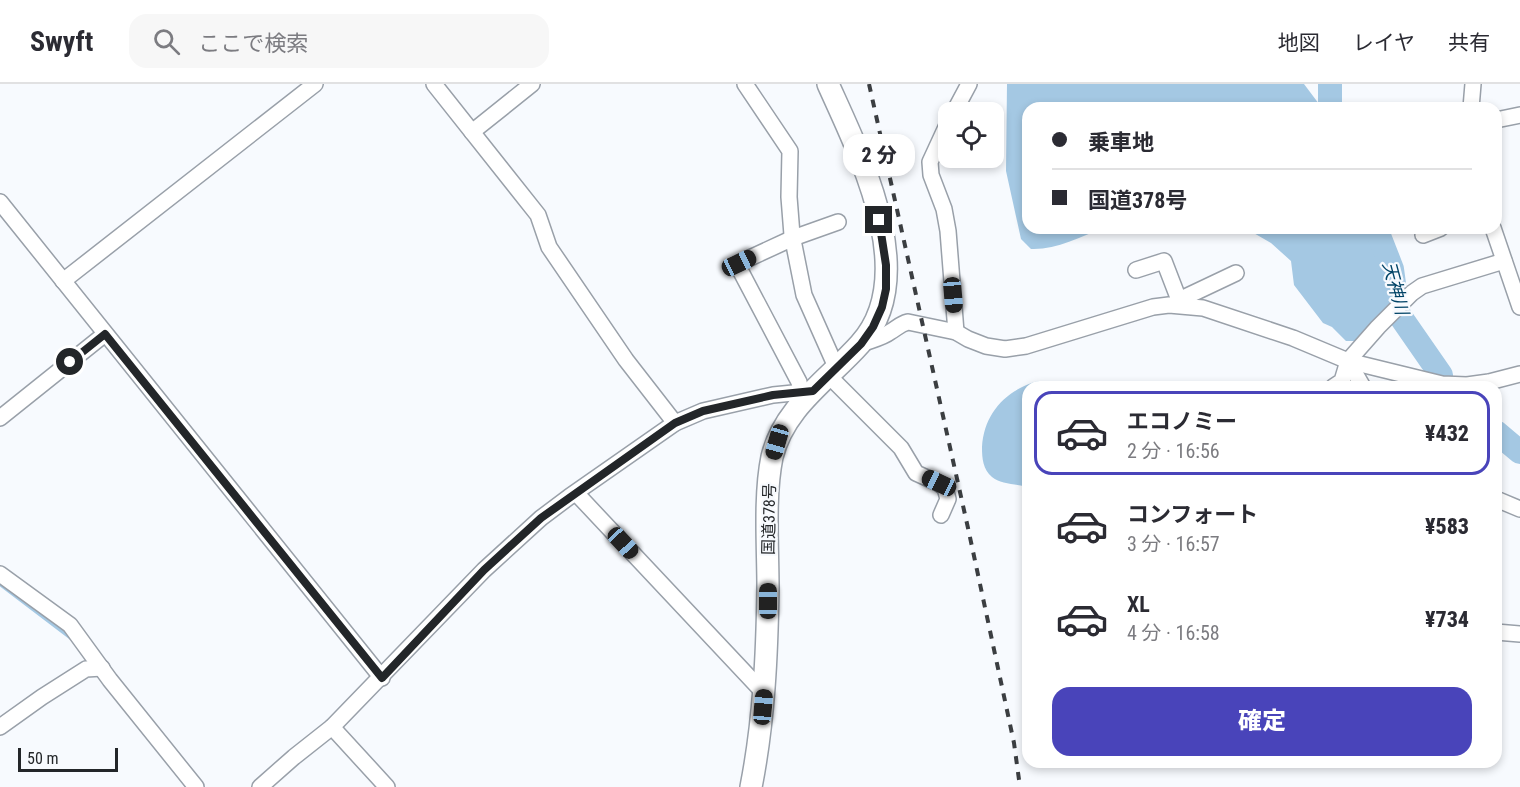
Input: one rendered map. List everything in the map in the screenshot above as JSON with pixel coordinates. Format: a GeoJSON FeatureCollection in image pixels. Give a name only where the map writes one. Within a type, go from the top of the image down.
{"type":"FeatureCollection","features":[{"type":"Feature","properties":{"kind":"highway","name":"国道378号"},"geometry":{"type":"LineString","coordinates":[[751,787],[764,693],[772,458],[777,442],[807,391],[861,344],[873,327],[882,307],[886,289],[886,265],[875,201],[864,165],[828,84]]}},
{"type":"Feature","properties":{"kind":"street"},"geometry":{"type":"LineString","coordinates":[[63,281],[315,84]]}},
{"type":"Feature","properties":{"kind":"street"},"geometry":{"type":"LineString","coordinates":[[434,84],[538,215],[549,247],[626,360],[675,423]]}},
{"type":"Feature","properties":{"kind":"street"},"geometry":{"type":"LineString","coordinates":[[472,132],[532,84]]}},
{"type":"Feature","properties":{"kind":"street"},"geometry":{"type":"LineString","coordinates":[[746,84],[790,151],[789,197],[793,238],[804,295],[832,371],[901,448],[916,472],[945,488],[948,499],[941,514]]}},
{"type":"Feature","properties":{"kind":"street"},"geometry":{"type":"LineString","coordinates":[[959,102],[969,84]]}},
{"type":"Feature","properties":{"kind":"street"},"geometry":{"type":"LineString","coordinates":[[1472,102],[1473,84]]}},
{"type":"Feature","properties":{"kind":"street"},"geometry":{"type":"LineString","coordinates":[[1502,119],[1520,115]]}},
{"type":"Feature","properties":{"kind":"street"},"geometry":{"type":"LineString","coordinates":[[938,145],[930,162],[931,176],[944,209],[948,231],[956,332]]}},
{"type":"Feature","properties":{"kind":"street"},"geometry":{"type":"LineString","coordinates":[[0,202],[382,678]]}},
{"type":"Feature","properties":{"kind":"street"},"geometry":{"type":"LineString","coordinates":[[807,391],[799,382],[739,268],[739,263],[793,238],[838,222]]}},
{"type":"Feature","properties":{"kind":"street"},"geometry":{"type":"LineString","coordinates":[[1495,234],[1520,307]]}},
{"type":"Feature","properties":{"kind":"street"},"geometry":{"type":"LineString","coordinates":[[1136,270],[1164,261],[1179,303]]}},
{"type":"Feature","properties":{"kind":"street"},"geometry":{"type":"LineString","coordinates":[[1342,381],[1348,361],[1397,307],[1422,286],[1504,261]]}},
{"type":"Feature","properties":{"kind":"street"},"geometry":{"type":"LineString","coordinates":[[861,344],[891,332],[902,323],[908,322],[956,332],[977,342],[1005,349],[1026,346],[1153,307],[1179,303],[1236,273]]}},
{"type":"Feature","properties":{"kind":"street"},"geometry":{"type":"LineString","coordinates":[[1179,303],[1203,308],[1293,338],[1348,361],[1430,381]]}},
{"type":"Feature","properties":{"kind":"street"},"geometry":{"type":"LineString","coordinates":[[0,418],[105,334]]}},
{"type":"Feature","properties":{"kind":"street"},"geometry":{"type":"LineString","coordinates":[[1348,361],[1360,381]]}},
{"type":"Feature","properties":{"kind":"street"},"geometry":{"type":"LineString","coordinates":[[1493,381],[1520,374]]}},
{"type":"Feature","properties":{"kind":"street"},"geometry":{"type":"LineString","coordinates":[[260,787],[332,727],[509,547],[541,518],[576,492],[675,423],[703,411],[773,395],[807,391]]}},
{"type":"Feature","properties":{"kind":"street"},"geometry":{"type":"LineString","coordinates":[[576,492],[764,693]]}},
{"type":"Feature","properties":{"kind":"street"},"geometry":{"type":"LineString","coordinates":[[1502,502],[1520,509]]}},
{"type":"Feature","properties":{"kind":"street"},"geometry":{"type":"LineString","coordinates":[[0,574],[70,625],[196,787]]}},
{"type":"Feature","properties":{"kind":"street"},"geometry":{"type":"LineString","coordinates":[[1502,632],[1520,634]]}},
{"type":"Feature","properties":{"kind":"street"},"geometry":{"type":"LineString","coordinates":[[0,728],[42,697],[86,669],[102,668]]}},
{"type":"Feature","properties":{"kind":"street"},"geometry":{"type":"LineString","coordinates":[[332,727],[387,787]]}},
{"type":"Feature","properties":{"kind":"water"},"geometry":{"type":"Polygon","coordinates":[[[1007,84],[1304,84],[1318,102],[1022,102],[1022,234],[1089,234],[1059,245],[1031,249],[1021,239],[1006,171],[1007,84]]]}},
{"type":"Feature","properties":{"kind":"water"},"geometry":{"type":"Polygon","coordinates":[[[1255,234],[1373,234],[1387,268],[1391,303],[1358,341],[1346,341],[1332,327],[1323,323],[1294,285],[1291,261],[1271,243],[1255,234]]]}},
{"type":"Feature","properties":{"kind":"water"},"geometry":{"type":"Polygon","coordinates":[[[1022,387],[1022,486],[999,481],[992,477],[985,467],[982,447],[987,424],[992,414],[1022,387]]]}},
{"type":"Feature","properties":{"kind":"waterway","name":"天神川"},"geometry":{"type":"LineString","coordinates":[[1330,84],[1330,102]]}},
{"type":"Feature","properties":{"kind":"waterway","name":"天神川"},"geometry":{"type":"LineString","coordinates":[[1378,234],[1392,269],[1398,313],[1441,375]]}},
{"type":"Feature","properties":{"kind":"waterway","name":"天神川"},"geometry":{"type":"LineString","coordinates":[[1502,437],[1520,452]]}},
{"type":"Feature","properties":{"kind":"waterway"},"geometry":{"type":"LineString","coordinates":[[0,584],[71,638]]}},
{"type":"Feature","properties":{"kind":"railway"},"geometry":{"type":"LineString","coordinates":[[869,84],[968,528],[1014,743],[1020,787]]}},
{"type":"Feature","properties":{"kind":"route"},"geometry":{"type":"LineString","coordinates":[[70,362],[105,334],[382,678],[484,570],[541,518],[675,423],[703,411],[773,395],[813,391],[861,344],[873,327],[882,307],[886,289],[886,265],[879,220]]}}]}
